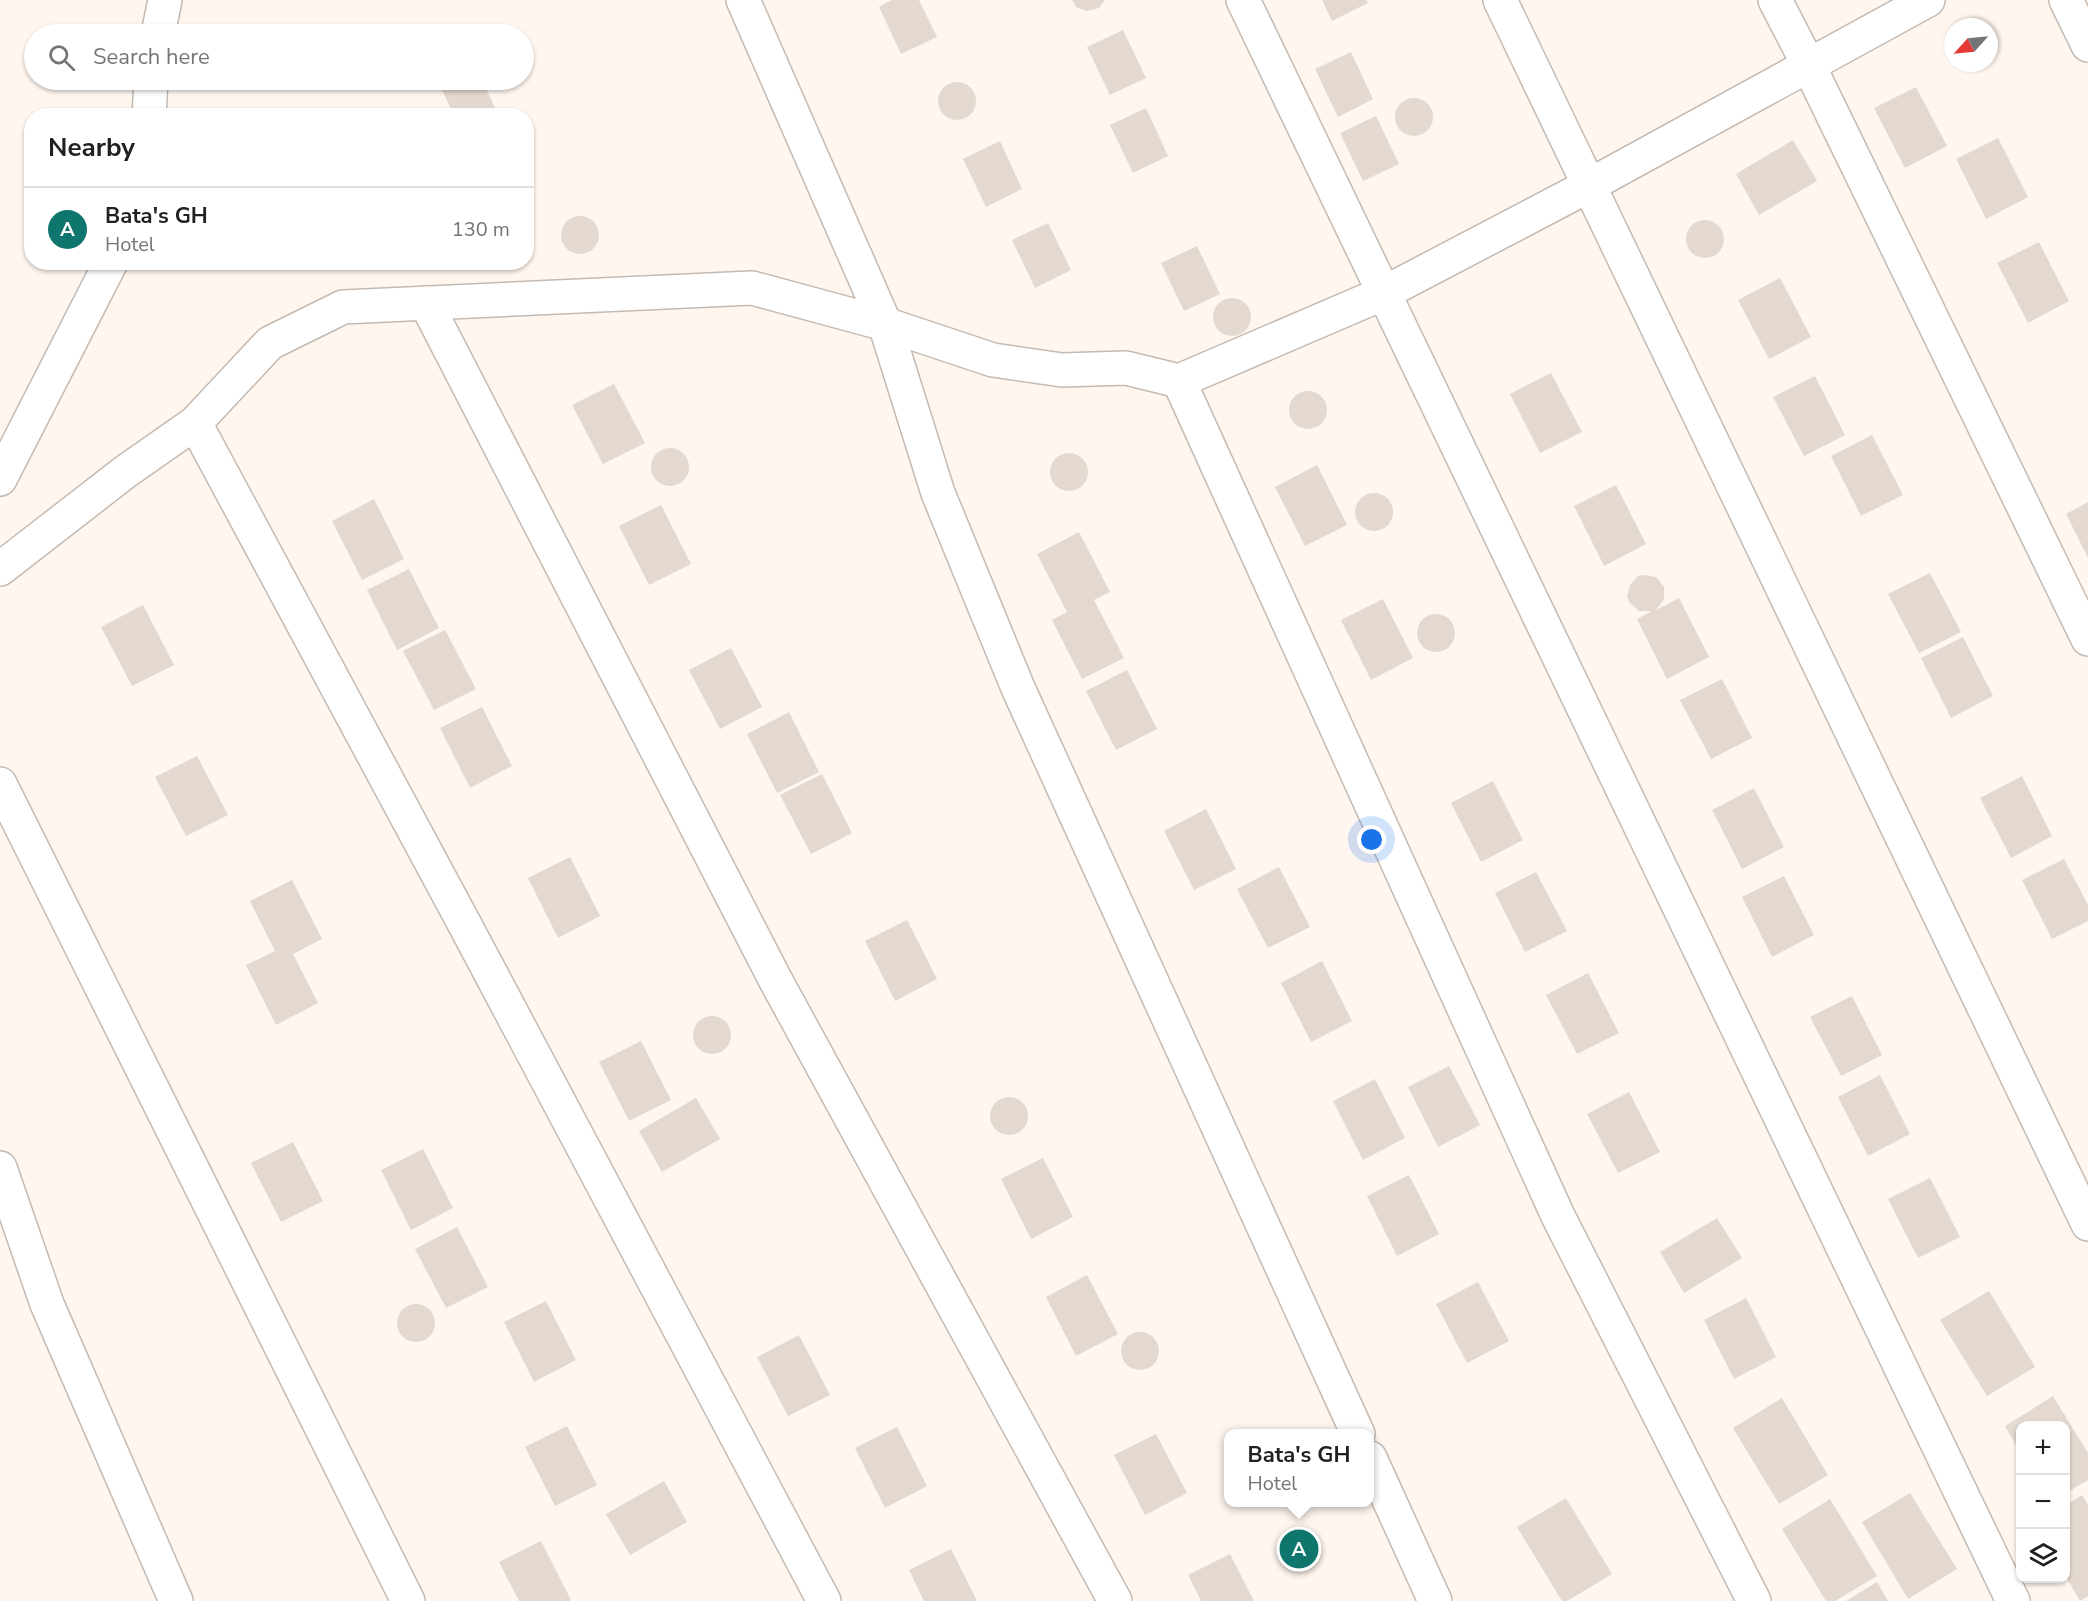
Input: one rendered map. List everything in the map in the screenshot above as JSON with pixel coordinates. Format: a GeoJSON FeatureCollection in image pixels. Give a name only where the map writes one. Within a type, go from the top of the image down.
{"type":"FeatureCollection","features":[{"type":"Feature","properties":{"kind":"street"},"geometry":{"type":"LineString","coordinates":[[160,24],[165,0]]}},
{"type":"Feature","properties":{"kind":"street"},"geometry":{"type":"LineString","coordinates":[[743,0],[885,324],[938,493],[1018,688],[1356,1429]]}},
{"type":"Feature","properties":{"kind":"street"},"geometry":{"type":"LineString","coordinates":[[1243,0],[2013,1601]]}},
{"type":"Feature","properties":{"kind":"street"},"geometry":{"type":"LineString","coordinates":[[1500,0],[2088,1224]]}},
{"type":"Feature","properties":{"kind":"street"},"geometry":{"type":"LineString","coordinates":[[1775,0],[2088,639]]}},
{"type":"Feature","properties":{"kind":"street"},"geometry":{"type":"LineString","coordinates":[[0,569],[124,472],[195,423],[270,343],[343,307],[752,288],[885,324],[993,360],[1062,370],[1126,369],[1179,381],[1384,293],[1590,185],[1928,0]]}},
{"type":"Feature","properties":{"kind":"street"},"geometry":{"type":"LineString","coordinates":[[2066,0],[2088,45]]}},
{"type":"Feature","properties":{"kind":"street"},"geometry":{"type":"LineString","coordinates":[[150,108],[151,90]]}},
{"type":"Feature","properties":{"kind":"street"},"geometry":{"type":"LineString","coordinates":[[0,479],[107,270]]}},
{"type":"Feature","properties":{"kind":"street"},"geometry":{"type":"LineString","coordinates":[[426,303],[776,981],[1115,1601]]}},
{"type":"Feature","properties":{"kind":"street"},"geometry":{"type":"LineString","coordinates":[[1179,381],[1558,1216],[1754,1601]]}},
{"type":"Feature","properties":{"kind":"street"},"geometry":{"type":"LineString","coordinates":[[195,423],[824,1601]]}},
{"type":"Feature","properties":{"kind":"street"},"geometry":{"type":"LineString","coordinates":[[0,784],[408,1601]]}},
{"type":"Feature","properties":{"kind":"street"},"geometry":{"type":"LineString","coordinates":[[0,1168],[47,1304],[176,1601]]}},
{"type":"Feature","properties":{"kind":"street"},"geometry":{"type":"LineString","coordinates":[[1374,1467],[1435,1601]]}},
{"type":"Feature","properties":{"kind":"building"},"geometry":{"type":"Polygon","coordinates":[[[892,0],[919,0],[937,37],[901,54],[879,7],[892,0]]]}},
{"type":"Feature","properties":{"kind":"building"},"geometry":{"type":"Polygon","coordinates":[[[1072,0],[1105,0],[1099,8],[1087,11],[1076,7],[1072,0]]]}},
{"type":"Feature","properties":{"kind":"building"},"geometry":{"type":"Polygon","coordinates":[[[1322,0],[1366,0],[1368,3],[1332,21],[1322,0]]]}},
{"type":"Feature","properties":{"kind":"building"},"geometry":{"type":"Polygon","coordinates":[[[1123,30],[1146,78],[1110,95],[1087,47],[1123,30]]]}},
{"type":"Feature","properties":{"kind":"building"},"geometry":{"type":"Polygon","coordinates":[[[1351,52],[1373,99],[1338,117],[1315,69],[1351,52]]]}},
{"type":"Feature","properties":{"kind":"building"},"geometry":{"type":"Polygon","coordinates":[[[957,82],[970,88],[976,101],[970,114],[957,120],[944,114],[938,101],[944,88],[957,82]]]}},
{"type":"Feature","properties":{"kind":"building"},"geometry":{"type":"Polygon","coordinates":[[[1916,87],[1947,146],[1905,168],[1874,108],[1916,87]]]}},
{"type":"Feature","properties":{"kind":"building"},"geometry":{"type":"Polygon","coordinates":[[[442,90],[487,90],[495,108],[450,108],[442,90]]]}},
{"type":"Feature","properties":{"kind":"building"},"geometry":{"type":"Polygon","coordinates":[[[1414,98],[1427,104],[1433,117],[1427,130],[1414,136],[1401,130],[1395,117],[1401,104],[1414,98]]]}},
{"type":"Feature","properties":{"kind":"building"},"geometry":{"type":"Polygon","coordinates":[[[1146,108],[1168,156],[1133,173],[1110,125],[1146,108]]]}},
{"type":"Feature","properties":{"kind":"building"},"geometry":{"type":"Polygon","coordinates":[[[1376,116],[1399,164],[1363,181],[1340,133],[1376,116]]]}},
{"type":"Feature","properties":{"kind":"building"},"geometry":{"type":"Polygon","coordinates":[[[1998,138],[2028,197],[1986,219],[1956,159],[1998,138]]]}},
{"type":"Feature","properties":{"kind":"building"},"geometry":{"type":"Polygon","coordinates":[[[1793,140],[1817,181],[1759,215],[1736,174],[1793,140]]]}},
{"type":"Feature","properties":{"kind":"building"},"geometry":{"type":"Polygon","coordinates":[[[1000,141],[1022,189],[986,207],[963,159],[1000,141]]]}},
{"type":"Feature","properties":{"kind":"building"},"geometry":{"type":"Polygon","coordinates":[[[580,216],[593,222],[599,235],[593,248],[580,254],[567,248],[561,235],[567,222],[580,216]]]}},
{"type":"Feature","properties":{"kind":"building"},"geometry":{"type":"Polygon","coordinates":[[[1705,220],[1718,226],[1724,239],[1718,252],[1705,258],[1692,252],[1686,239],[1692,226],[1705,220]]]}},
{"type":"Feature","properties":{"kind":"building"},"geometry":{"type":"Polygon","coordinates":[[[1048,223],[1071,270],[1035,288],[1012,240],[1048,223]]]}},
{"type":"Feature","properties":{"kind":"building"},"geometry":{"type":"Polygon","coordinates":[[[2039,242],[2069,301],[2028,323],[1997,263],[2039,242]]]}},
{"type":"Feature","properties":{"kind":"building"},"geometry":{"type":"Polygon","coordinates":[[[1197,246],[1220,294],[1184,311],[1161,263],[1197,246]]]}},
{"type":"Feature","properties":{"kind":"building"},"geometry":{"type":"Polygon","coordinates":[[[1780,278],[1811,337],[1769,359],[1738,300],[1780,278]]]}},
{"type":"Feature","properties":{"kind":"building"},"geometry":{"type":"Polygon","coordinates":[[[1232,298],[1245,304],[1251,317],[1245,330],[1232,336],[1219,330],[1213,317],[1219,304],[1232,298]]]}},
{"type":"Feature","properties":{"kind":"building"},"geometry":{"type":"Polygon","coordinates":[[[1551,373],[1582,432],[1540,453],[1510,394],[1551,373]]]}},
{"type":"Feature","properties":{"kind":"building"},"geometry":{"type":"Polygon","coordinates":[[[1815,376],[1845,435],[1804,456],[1773,397],[1815,376]]]}},
{"type":"Feature","properties":{"kind":"building"},"geometry":{"type":"Polygon","coordinates":[[[614,384],[645,443],[603,464],[572,405],[614,384]]]}},
{"type":"Feature","properties":{"kind":"building"},"geometry":{"type":"Polygon","coordinates":[[[1308,391],[1321,397],[1327,410],[1321,423],[1308,429],[1295,423],[1289,410],[1295,397],[1308,391]]]}},
{"type":"Feature","properties":{"kind":"building"},"geometry":{"type":"Polygon","coordinates":[[[1872,435],[1903,495],[1861,516],[1831,456],[1872,435]]]}},
{"type":"Feature","properties":{"kind":"building"},"geometry":{"type":"Polygon","coordinates":[[[670,448],[683,454],[689,467],[683,480],[670,486],[657,480],[651,467],[657,454],[670,448]]]}},
{"type":"Feature","properties":{"kind":"building"},"geometry":{"type":"Polygon","coordinates":[[[1069,453],[1082,459],[1088,472],[1082,485],[1069,491],[1056,485],[1050,472],[1056,459],[1069,453]]]}},
{"type":"Feature","properties":{"kind":"building"},"geometry":{"type":"Polygon","coordinates":[[[1317,465],[1347,525],[1305,546],[1275,487],[1317,465]]]}},
{"type":"Feature","properties":{"kind":"building"},"geometry":{"type":"Polygon","coordinates":[[[1616,485],[1646,544],[1604,566],[1574,506],[1616,485]]]}},
{"type":"Feature","properties":{"kind":"building"},"geometry":{"type":"Polygon","coordinates":[[[1374,493],[1387,499],[1393,512],[1387,525],[1374,531],[1361,525],[1355,512],[1361,499],[1374,493]]]}},
{"type":"Feature","properties":{"kind":"building"},"geometry":{"type":"Polygon","coordinates":[[[374,499],[404,559],[362,580],[332,521],[374,499]]]}},
{"type":"Feature","properties":{"kind":"building"},"geometry":{"type":"Polygon","coordinates":[[[2088,502],[2088,558],[2066,514],[2088,502]]]}},
{"type":"Feature","properties":{"kind":"building"},"geometry":{"type":"Polygon","coordinates":[[[661,505],[691,564],[649,585],[619,526],[661,505]]]}},
{"type":"Feature","properties":{"kind":"building"},"geometry":{"type":"Polygon","coordinates":[[[1079,532],[1110,592],[1094,600],[1124,658],[1082,679],[1052,620],[1067,612],[1037,554],[1079,532]]]}},
{"type":"Feature","properties":{"kind":"building"},"geometry":{"type":"Polygon","coordinates":[[[409,569],[439,628],[397,650],[367,590],[409,569]]]}},
{"type":"Feature","properties":{"kind":"building"},"geometry":{"type":"Polygon","coordinates":[[[1930,573],[1961,632],[1919,653],[1888,594],[1930,573]]]}},
{"type":"Feature","properties":{"kind":"building"},"geometry":{"type":"Polygon","coordinates":[[[1638,576],[1656,577],[1664,587],[1664,599],[1656,610],[1679,598],[1709,657],[1667,679],[1637,619],[1652,611],[1639,611],[1627,597],[1630,585],[1638,576]]]}},
{"type":"Feature","properties":{"kind":"building"},"geometry":{"type":"Polygon","coordinates":[[[1383,599],[1413,658],[1371,680],[1341,620],[1383,599]]]}},
{"type":"Feature","properties":{"kind":"building"},"geometry":{"type":"Polygon","coordinates":[[[143,605],[174,665],[132,686],[101,627],[143,605]]]}},
{"type":"Feature","properties":{"kind":"building"},"geometry":{"type":"Polygon","coordinates":[[[1436,614],[1449,620],[1455,633],[1449,646],[1436,652],[1423,646],[1417,633],[1423,620],[1436,614]]]}},
{"type":"Feature","properties":{"kind":"building"},"geometry":{"type":"Polygon","coordinates":[[[445,630],[476,689],[434,710],[403,651],[445,630]]]}},
{"type":"Feature","properties":{"kind":"building"},"geometry":{"type":"Polygon","coordinates":[[[1963,637],[1993,696],[1951,718],[1921,658],[1963,637]]]}},
{"type":"Feature","properties":{"kind":"building"},"geometry":{"type":"Polygon","coordinates":[[[731,648],[762,707],[720,729],[689,670],[731,648]]]}},
{"type":"Feature","properties":{"kind":"building"},"geometry":{"type":"Polygon","coordinates":[[[1127,670],[1157,729],[1116,750],[1086,691],[1127,670]]]}},
{"type":"Feature","properties":{"kind":"building"},"geometry":{"type":"Polygon","coordinates":[[[1722,679],[1752,738],[1711,759],[1680,700],[1722,679]]]}},
{"type":"Feature","properties":{"kind":"building"},"geometry":{"type":"Polygon","coordinates":[[[482,707],[512,766],[470,788],[440,728],[482,707]]]}},
{"type":"Feature","properties":{"kind":"building"},"geometry":{"type":"Polygon","coordinates":[[[789,712],[819,772],[777,793],[747,734],[789,712]]]}},
{"type":"Feature","properties":{"kind":"building"},"geometry":{"type":"Polygon","coordinates":[[[197,756],[228,815],[186,836],[155,777],[197,756]]]}},
{"type":"Feature","properties":{"kind":"building"},"geometry":{"type":"Polygon","coordinates":[[[822,774],[852,833],[811,854],[780,795],[822,774]]]}},
{"type":"Feature","properties":{"kind":"building"},"geometry":{"type":"Polygon","coordinates":[[[2022,776],[2052,836],[2011,858],[1980,798],[2022,776]]]}},
{"type":"Feature","properties":{"kind":"building"},"geometry":{"type":"Polygon","coordinates":[[[1493,781],[1523,840],[1481,862],[1451,803],[1493,781]]]}},
{"type":"Feature","properties":{"kind":"building"},"geometry":{"type":"Polygon","coordinates":[[[1754,788],[1784,847],[1742,869],[1712,810],[1754,788]]]}},
{"type":"Feature","properties":{"kind":"building"},"geometry":{"type":"Polygon","coordinates":[[[1206,809],[1236,869],[1194,890],[1164,831],[1206,809]]]}},
{"type":"Feature","properties":{"kind":"building"},"geometry":{"type":"Polygon","coordinates":[[[570,857],[600,916],[558,938],[528,878],[570,857]]]}},
{"type":"Feature","properties":{"kind":"building"},"geometry":{"type":"Polygon","coordinates":[[[2064,859],[2088,905],[2088,921],[2052,939],[2022,880],[2064,859]]]}},
{"type":"Feature","properties":{"kind":"building"},"geometry":{"type":"Polygon","coordinates":[[[1279,867],[1310,927],[1268,948],[1237,889],[1279,867]]]}},
{"type":"Feature","properties":{"kind":"building"},"geometry":{"type":"Polygon","coordinates":[[[1536,872],[1567,931],[1525,952],[1495,893],[1536,872]]]}},
{"type":"Feature","properties":{"kind":"building"},"geometry":{"type":"Polygon","coordinates":[[[1784,876],[1814,935],[1772,957],[1742,897],[1784,876]]]}},
{"type":"Feature","properties":{"kind":"building"},"geometry":{"type":"Polygon","coordinates":[[[292,880],[322,939],[293,954],[318,1003],[276,1025],[246,965],[275,951],[250,901],[292,880]]]}},
{"type":"Feature","properties":{"kind":"building"},"geometry":{"type":"Polygon","coordinates":[[[907,920],[937,979],[895,1001],[865,941],[907,920]]]}},
{"type":"Feature","properties":{"kind":"building"},"geometry":{"type":"Polygon","coordinates":[[[1322,961],[1352,1021],[1311,1042],[1281,983],[1322,961]]]}},
{"type":"Feature","properties":{"kind":"building"},"geometry":{"type":"Polygon","coordinates":[[[1588,973],[1619,1033],[1577,1054],[1546,995],[1588,973]]]}},
{"type":"Feature","properties":{"kind":"building"},"geometry":{"type":"Polygon","coordinates":[[[1852,996],[1882,1055],[1841,1076],[1810,1017],[1852,996]]]}},
{"type":"Feature","properties":{"kind":"building"},"geometry":{"type":"Polygon","coordinates":[[[712,1016],[725,1022],[731,1035],[725,1048],[712,1054],[699,1048],[693,1035],[699,1022],[712,1016]]]}},
{"type":"Feature","properties":{"kind":"building"},"geometry":{"type":"Polygon","coordinates":[[[641,1041],[671,1100],[629,1121],[599,1062],[641,1041]]]}},
{"type":"Feature","properties":{"kind":"building"},"geometry":{"type":"Polygon","coordinates":[[[1449,1066],[1480,1125],[1438,1147],[1408,1087],[1449,1066]]]}},
{"type":"Feature","properties":{"kind":"building"},"geometry":{"type":"Polygon","coordinates":[[[1880,1075],[1910,1134],[1868,1156],[1838,1097],[1880,1075]]]}},
{"type":"Feature","properties":{"kind":"building"},"geometry":{"type":"Polygon","coordinates":[[[1375,1079],[1405,1138],[1363,1160],[1333,1101],[1375,1079]]]}},
{"type":"Feature","properties":{"kind":"building"},"geometry":{"type":"Polygon","coordinates":[[[1629,1092],[1660,1152],[1618,1173],[1587,1114],[1629,1092]]]}},
{"type":"Feature","properties":{"kind":"building"},"geometry":{"type":"Polygon","coordinates":[[[1009,1097],[1022,1103],[1028,1116],[1022,1129],[1009,1135],[996,1129],[990,1116],[996,1103],[1009,1097]]]}},
{"type":"Feature","properties":{"kind":"building"},"geometry":{"type":"Polygon","coordinates":[[[696,1098],[720,1139],[662,1172],[639,1131],[696,1098]]]}},
{"type":"Feature","properties":{"kind":"building"},"geometry":{"type":"Polygon","coordinates":[[[293,1142],[323,1201],[281,1222],[251,1163],[293,1142]]]}},
{"type":"Feature","properties":{"kind":"building"},"geometry":{"type":"Polygon","coordinates":[[[423,1149],[453,1208],[411,1230],[381,1170],[423,1149]]]}},
{"type":"Feature","properties":{"kind":"building"},"geometry":{"type":"Polygon","coordinates":[[[1043,1158],[1073,1217],[1031,1239],[1001,1179],[1043,1158]]]}},
{"type":"Feature","properties":{"kind":"building"},"geometry":{"type":"Polygon","coordinates":[[[1409,1175],[1439,1234],[1397,1256],[1367,1196],[1409,1175]]]}},
{"type":"Feature","properties":{"kind":"building"},"geometry":{"type":"Polygon","coordinates":[[[1930,1178],[1960,1237],[1918,1258],[1888,1199],[1930,1178]]]}},
{"type":"Feature","properties":{"kind":"building"},"geometry":{"type":"Polygon","coordinates":[[[1717,1218],[1742,1258],[1684,1293],[1660,1252],[1717,1218]]]}},
{"type":"Feature","properties":{"kind":"building"},"geometry":{"type":"Polygon","coordinates":[[[457,1227],[488,1287],[446,1308],[415,1249],[457,1227]]]}},
{"type":"Feature","properties":{"kind":"building"},"geometry":{"type":"Polygon","coordinates":[[[1087,1275],[1118,1334],[1076,1356],[1046,1297],[1087,1275]]]}},
{"type":"Feature","properties":{"kind":"building"},"geometry":{"type":"Polygon","coordinates":[[[1478,1282],[1509,1341],[1467,1363],[1436,1304],[1478,1282]]]}},
{"type":"Feature","properties":{"kind":"building"},"geometry":{"type":"Polygon","coordinates":[[[1989,1291],[2035,1367],[1987,1396],[1940,1320],[1989,1291]]]}},
{"type":"Feature","properties":{"kind":"building"},"geometry":{"type":"Polygon","coordinates":[[[1746,1298],[1776,1357],[1734,1379],[1704,1320],[1746,1298]]]}},
{"type":"Feature","properties":{"kind":"building"},"geometry":{"type":"Polygon","coordinates":[[[546,1301],[576,1360],[534,1382],[504,1322],[546,1301]]]}},
{"type":"Feature","properties":{"kind":"building"},"geometry":{"type":"Polygon","coordinates":[[[416,1304],[429,1310],[435,1323],[429,1336],[416,1342],[403,1336],[397,1323],[403,1310],[416,1304]]]}},
{"type":"Feature","properties":{"kind":"building"},"geometry":{"type":"Polygon","coordinates":[[[1140,1332],[1153,1338],[1159,1351],[1153,1364],[1140,1370],[1127,1364],[1121,1351],[1127,1338],[1140,1332]]]}},
{"type":"Feature","properties":{"kind":"building"},"geometry":{"type":"Polygon","coordinates":[[[799,1335],[830,1395],[788,1416],[757,1357],[799,1335]]]}},
{"type":"Feature","properties":{"kind":"building"},"geometry":{"type":"Polygon","coordinates":[[[2053,1396],[2068,1421],[2016,1421],[2016,1445],[2005,1426],[2053,1396]]]}},
{"type":"Feature","properties":{"kind":"building"},"geometry":{"type":"Polygon","coordinates":[[[1782,1398],[1828,1475],[1779,1504],[1733,1428],[1782,1398]]]}},
{"type":"Feature","properties":{"kind":"building"},"geometry":{"type":"Polygon","coordinates":[[[2070,1424],[2088,1453],[2088,1480],[2070,1491],[2070,1424]]]}},
{"type":"Feature","properties":{"kind":"building"},"geometry":{"type":"Polygon","coordinates":[[[567,1426],[597,1485],[555,1506],[525,1447],[567,1426]]]}},
{"type":"Feature","properties":{"kind":"building"},"geometry":{"type":"Polygon","coordinates":[[[897,1427],[927,1486],[885,1508],[855,1448],[897,1427]]]}},
{"type":"Feature","properties":{"kind":"building"},"geometry":{"type":"Polygon","coordinates":[[[1156,1434],[1187,1493],[1145,1515],[1114,1455],[1156,1434]]]}},
{"type":"Feature","properties":{"kind":"building"},"geometry":{"type":"Polygon","coordinates":[[[664,1481],[687,1522],[630,1555],[606,1514],[664,1481]]]}},
{"type":"Feature","properties":{"kind":"building"},"geometry":{"type":"Polygon","coordinates":[[[1910,1493],[1957,1569],[1908,1599],[1862,1522],[1910,1493]]]}},
{"type":"Feature","properties":{"kind":"building"},"geometry":{"type":"Polygon","coordinates":[[[2082,1495],[2088,1505],[2088,1596],[2080,1601],[2070,1583],[2070,1502],[2082,1495]]]}},
{"type":"Feature","properties":{"kind":"building"},"geometry":{"type":"Polygon","coordinates":[[[1566,1498],[1612,1574],[1567,1601],[1562,1601],[1517,1527],[1566,1498]]]}},
{"type":"Feature","properties":{"kind":"building"},"geometry":{"type":"Polygon","coordinates":[[[1830,1499],[1877,1576],[1835,1601],[1826,1601],[1782,1529],[1830,1499]]]}},
{"type":"Feature","properties":{"kind":"building"},"geometry":{"type":"Polygon","coordinates":[[[541,1541],[571,1600],[569,1601],[519,1601],[499,1562],[541,1541]]]}},
{"type":"Feature","properties":{"kind":"building"},"geometry":{"type":"Polygon","coordinates":[[[951,1549],[977,1601],[924,1601],[909,1570],[951,1549]]]}},
{"type":"Feature","properties":{"kind":"building"},"geometry":{"type":"Polygon","coordinates":[[[1230,1554],[1254,1601],[1201,1601],[1188,1575],[1230,1554]]]}},
{"type":"Feature","properties":{"kind":"building"},"geometry":{"type":"Polygon","coordinates":[[[1877,1582],[1888,1601],[1846,1601],[1877,1582]]]}},
{"type":"Feature","properties":{"kind":"place","name":"Bata's GH"},"geometry":{"type":"Point","coordinates":[1299,1549]}}]}
